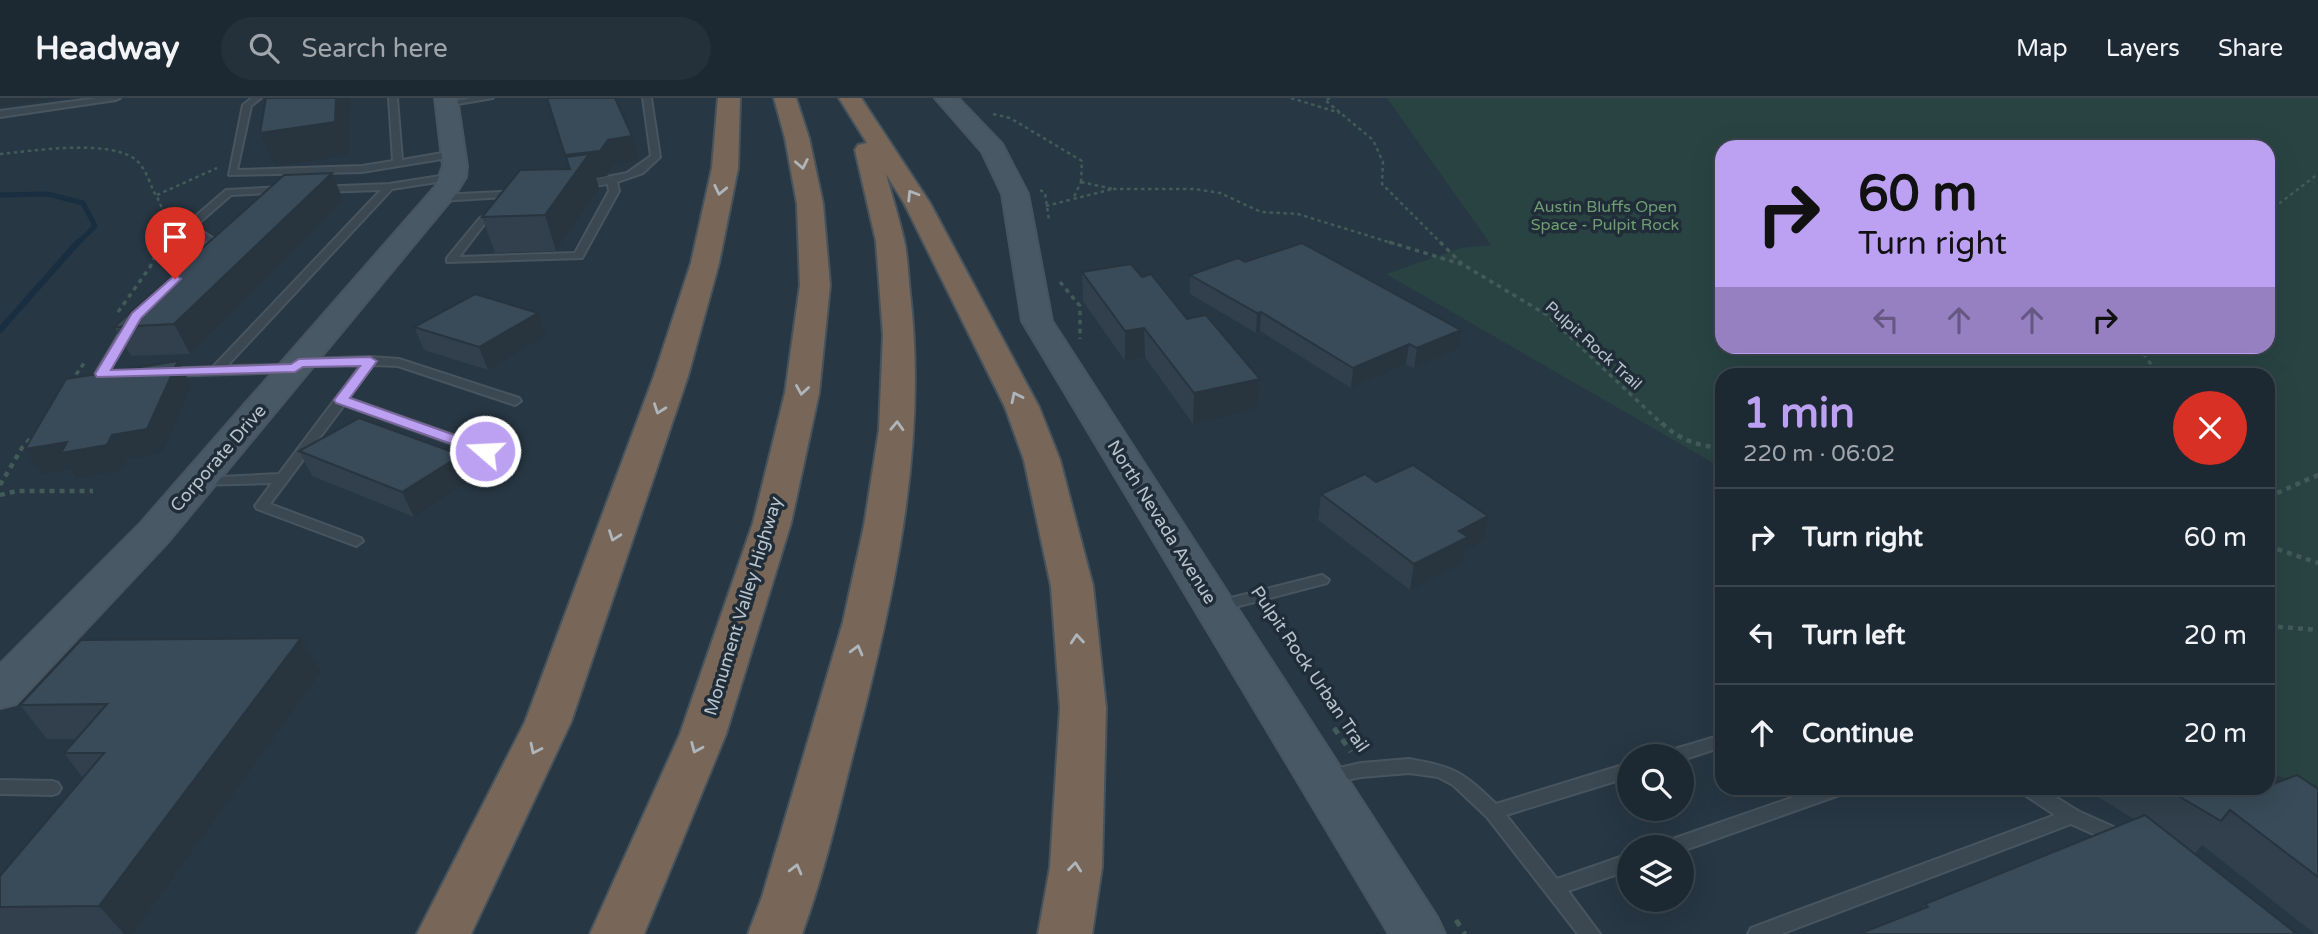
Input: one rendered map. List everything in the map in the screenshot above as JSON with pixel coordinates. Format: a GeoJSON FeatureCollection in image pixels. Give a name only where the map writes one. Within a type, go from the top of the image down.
{"type":"FeatureCollection","features":[{"type":"Feature","properties":{"kind":"highway"},"geometry":{"type":"LineString","coordinates":[[444,934],[548,722],[671,376],[705,263],[725,168],[729,98]]}},
{"type":"Feature","properties":{"kind":"highway","name":"Monument Valley Highway"},"geometry":{"type":"LineString","coordinates":[[617,934],[703,734],[772,523],[802,393],[814,271],[810,204],[797,138],[785,98]]}},
{"type":"Feature","properties":{"kind":"highway"},"geometry":{"type":"LineString","coordinates":[[775,934],[789,897],[869,603],[896,446],[896,279],[883,195],[849,98]]}},
{"type":"Feature","properties":{"kind":"highway"},"geometry":{"type":"LineString","coordinates":[[849,98],[917,203],[1016,395],[1042,460],[1072,586],[1083,709],[1076,867],[1065,934]]}},
{"type":"Feature","properties":{"kind":"main road","name":"North Nevada Avenue"},"geometry":{"type":"LineString","coordinates":[[946,98],[993,149],[1015,194],[1037,206],[1037,321],[1418,934]]}},
{"type":"Feature","properties":{"kind":"main road"},"geometry":{"type":"LineString","coordinates":[[446,101],[449,176]]}},
{"type":"Feature","properties":{"kind":"main road","name":"Corporate Drive"},"geometry":{"type":"LineString","coordinates":[[0,692],[153,534],[297,365],[449,176]]}},
{"type":"Feature","properties":{"kind":"lane"},"geometry":{"type":"LineString","coordinates":[[0,114],[116,98]]}},
{"type":"Feature","properties":{"kind":"lane"},"geometry":{"type":"LineString","coordinates":[[257,98],[247,105],[232,173],[362,169],[398,163],[449,176],[504,196],[523,193],[514,206],[483,220],[451,260],[578,256],[614,191],[612,180]]}},
{"type":"Feature","properties":{"kind":"lane"},"geometry":{"type":"LineString","coordinates":[[393,98],[398,163]]}},
{"type":"Feature","properties":{"kind":"lane"},"geometry":{"type":"LineString","coordinates":[[446,101],[489,98]]}},
{"type":"Feature","properties":{"kind":"lane"},"geometry":{"type":"LineString","coordinates":[[574,186],[628,178],[646,169],[656,157],[647,98]]}},
{"type":"Feature","properties":{"kind":"lane"},"geometry":{"type":"LineString","coordinates":[[309,190],[388,187],[449,176]]}},
{"type":"Feature","properties":{"kind":"lane"},"geometry":{"type":"LineString","coordinates":[[217,370],[388,187]]}},
{"type":"Feature","properties":{"kind":"lane"},"geometry":{"type":"LineString","coordinates":[[195,260],[214,242],[193,230],[195,221],[229,192],[295,190]]}},
{"type":"Feature","properties":{"kind":"lane"},"geometry":{"type":"LineString","coordinates":[[114,374],[102,374],[136,316]]}},
{"type":"Feature","properties":{"kind":"lane"},"geometry":{"type":"LineString","coordinates":[[356,541],[262,506],[370,361]]}},
{"type":"Feature","properties":{"kind":"lane"},"geometry":{"type":"LineString","coordinates":[[153,373],[370,361],[398,363],[515,401]]}},
{"type":"Feature","properties":{"kind":"lane"},"geometry":{"type":"LineString","coordinates":[[341,400],[485,451]]}},
{"type":"Feature","properties":{"kind":"lane"},"geometry":{"type":"LineString","coordinates":[[197,482],[283,478]]}},
{"type":"Feature","properties":{"kind":"lane"},"geometry":{"type":"LineString","coordinates":[[1215,607],[1322,580]]}},
{"type":"Feature","properties":{"kind":"lane"},"geometry":{"type":"LineString","coordinates":[[1694,750],[1715,743]]}},
{"type":"Feature","properties":{"kind":"lane"},"geometry":{"type":"LineString","coordinates":[[1321,778],[1361,769],[1409,766],[1441,771],[1459,780],[1493,812],[1590,934]]}},
{"type":"Feature","properties":{"kind":"lane"},"geometry":{"type":"LineString","coordinates":[[1493,812],[1617,774]]}},
{"type":"Feature","properties":{"kind":"lane"},"geometry":{"type":"LineString","coordinates":[[0,787],[52,788]]}},
{"type":"Feature","properties":{"kind":"lane"},"geometry":{"type":"LineString","coordinates":[[1694,839],[1819,795]]}},
{"type":"Feature","properties":{"kind":"lane"},"geometry":{"type":"LineString","coordinates":[[2039,795],[2072,816],[2133,844]]}},
{"type":"Feature","properties":{"kind":"lane"},"geometry":{"type":"LineString","coordinates":[[1758,934],[2072,816]]}},
{"type":"Feature","properties":{"kind":"lane"},"geometry":{"type":"LineString","coordinates":[[1554,888],[1617,866]]}},
{"type":"Feature","properties":{"kind":"path"},"geometry":{"type":"LineString","coordinates":[[1291,98],[1344,114]]}},
{"type":"Feature","properties":{"kind":"path","name":"Pulpit Rock Trail"},"geometry":{"type":"LineString","coordinates":[[1330,98],[1325,100],[1373,140],[1383,162],[1382,184],[1462,264],[1547,315],[1672,433],[1700,446],[1715,447]]}},
{"type":"Feature","properties":{"kind":"path"},"geometry":{"type":"LineString","coordinates":[[993,123],[987,114],[1010,118],[1082,161],[1081,182],[1073,200]]}},
{"type":"Feature","properties":{"kind":"path"},"geometry":{"type":"LineString","coordinates":[[0,154],[63,149],[127,155],[141,165],[165,215],[163,240],[117,313]]}},
{"type":"Feature","properties":{"kind":"path"},"geometry":{"type":"LineString","coordinates":[[157,195],[235,159]]}},
{"type":"Feature","properties":{"kind":"path"},"geometry":{"type":"LineString","coordinates":[[2275,207],[2318,174]]}},
{"type":"Feature","properties":{"kind":"path"},"geometry":{"type":"LineString","coordinates":[[1081,182],[1113,189],[1195,189],[1220,193],[1261,212],[1298,214],[1462,264]]}},
{"type":"Feature","properties":{"kind":"path"},"geometry":{"type":"LineString","coordinates":[[1037,206],[1113,189]]}},
{"type":"Feature","properties":{"kind":"path"},"geometry":{"type":"LineString","coordinates":[[1058,272],[1060,282],[1080,306],[1079,338],[1087,349]]}},
{"type":"Feature","properties":{"kind":"path"},"geometry":{"type":"LineString","coordinates":[[66,390],[88,357]]}},
{"type":"Feature","properties":{"kind":"path"},"geometry":{"type":"LineString","coordinates":[[0,485],[22,448],[39,429]]}},
{"type":"Feature","properties":{"kind":"path"},"geometry":{"type":"LineString","coordinates":[[2275,494],[2318,475]]}},
{"type":"Feature","properties":{"kind":"path"},"geometry":{"type":"LineString","coordinates":[[0,495],[17,491],[93,491]]}},
{"type":"Feature","properties":{"kind":"path"},"geometry":{"type":"LineString","coordinates":[[2275,548],[2318,563]]}},
{"type":"Feature","properties":{"kind":"path"},"geometry":{"type":"LineString","coordinates":[[2275,627],[2318,630]]}},
{"type":"Feature","properties":{"kind":"path","name":"Pulpit Rock Urban Trail"},"geometry":{"type":"LineString","coordinates":[[1328,718],[1361,769]]}},
{"type":"Feature","properties":{"kind":"path"},"geometry":{"type":"LineString","coordinates":[[1450,911],[1465,934]]}},
{"type":"Feature","properties":{"kind":"green space","name":"Austin Bluffs Open Space - Pulpit Rock"},"geometry":{"type":"Polygon","coordinates":[[[1387,98],[2318,98],[2318,797],[2275,774],[2275,368],[1715,368],[1715,464],[1386,274],[1461,248],[1491,245],[1387,98]]]}},
{"type":"Feature","properties":{"kind":"building"},"geometry":{"type":"Polygon","coordinates":[[[266,98],[336,98],[335,122],[260,133],[266,98]]]}},
{"type":"Feature","properties":{"kind":"building"},"geometry":{"type":"Polygon","coordinates":[[[547,98],[615,98],[632,136],[608,140],[600,151],[565,155],[547,98]]]}},
{"type":"Feature","properties":{"kind":"building"},"geometry":{"type":"Polygon","coordinates":[[[589,154],[545,215],[482,217],[520,170],[570,169],[566,157],[589,154]]]}},
{"type":"Feature","properties":{"kind":"building"},"geometry":{"type":"Polygon","coordinates":[[[332,173],[174,324],[114,327],[284,175],[332,173]]]}},
{"type":"Feature","properties":{"kind":"building"},"geometry":{"type":"Polygon","coordinates":[[[1302,243],[1461,330],[1417,348],[1409,344],[1353,368],[1261,312],[1257,313],[1190,275],[1238,258],[1245,262],[1302,243]]]}},
{"type":"Feature","properties":{"kind":"building"},"geometry":{"type":"Polygon","coordinates":[[[1131,264],[1142,277],[1151,274],[1187,319],[1206,315],[1260,379],[1194,393],[1144,328],[1125,331],[1082,272],[1131,264]]]}},
{"type":"Feature","properties":{"kind":"building"},"geometry":{"type":"Polygon","coordinates":[[[475,294],[538,313],[479,347],[414,327],[475,294]]]}},
{"type":"Feature","properties":{"kind":"building"},"geometry":{"type":"Polygon","coordinates":[[[178,361],[147,429],[112,435],[107,445],[61,453],[67,442],[25,449],[66,379],[178,361]]]}},
{"type":"Feature","properties":{"kind":"building"},"geometry":{"type":"Polygon","coordinates":[[[359,418],[461,455],[402,492],[299,451],[359,418]]]}},
{"type":"Feature","properties":{"kind":"building"},"geometry":{"type":"Polygon","coordinates":[[[1413,465],[1488,516],[1459,531],[1468,537],[1414,564],[1321,494],[1365,474],[1376,482],[1413,465]]]}},
{"type":"Feature","properties":{"kind":"building"},"geometry":{"type":"Polygon","coordinates":[[[301,638],[99,906],[0,907],[0,876],[104,753],[64,753],[107,704],[20,705],[81,640],[301,638]]]}},
{"type":"Feature","properties":{"kind":"building"},"geometry":{"type":"Polygon","coordinates":[[[2297,775],[2318,789],[2318,877],[2230,810],[2221,821],[2177,795],[2275,795],[2275,783],[2297,775]]]}},
{"type":"Feature","properties":{"kind":"building"},"geometry":{"type":"Polygon","coordinates":[[[2145,815],[2297,934],[1859,934],[1928,907],[1925,904],[2145,815]]]}},
{"type":"Feature","properties":{"kind":"waterway"},"geometry":{"type":"LineString","coordinates":[[0,195],[48,194],[83,203],[95,226],[77,244]]}},
{"type":"Feature","properties":{"kind":"waterway"},"geometry":{"type":"LineString","coordinates":[[0,330],[78,242]]}},
{"type":"Feature","properties":{"kind":"route"},"geometry":{"type":"LineString","coordinates":[[175,279],[136,316],[102,374],[295,368],[299,363],[370,361],[341,400],[485,451]]}}]}
